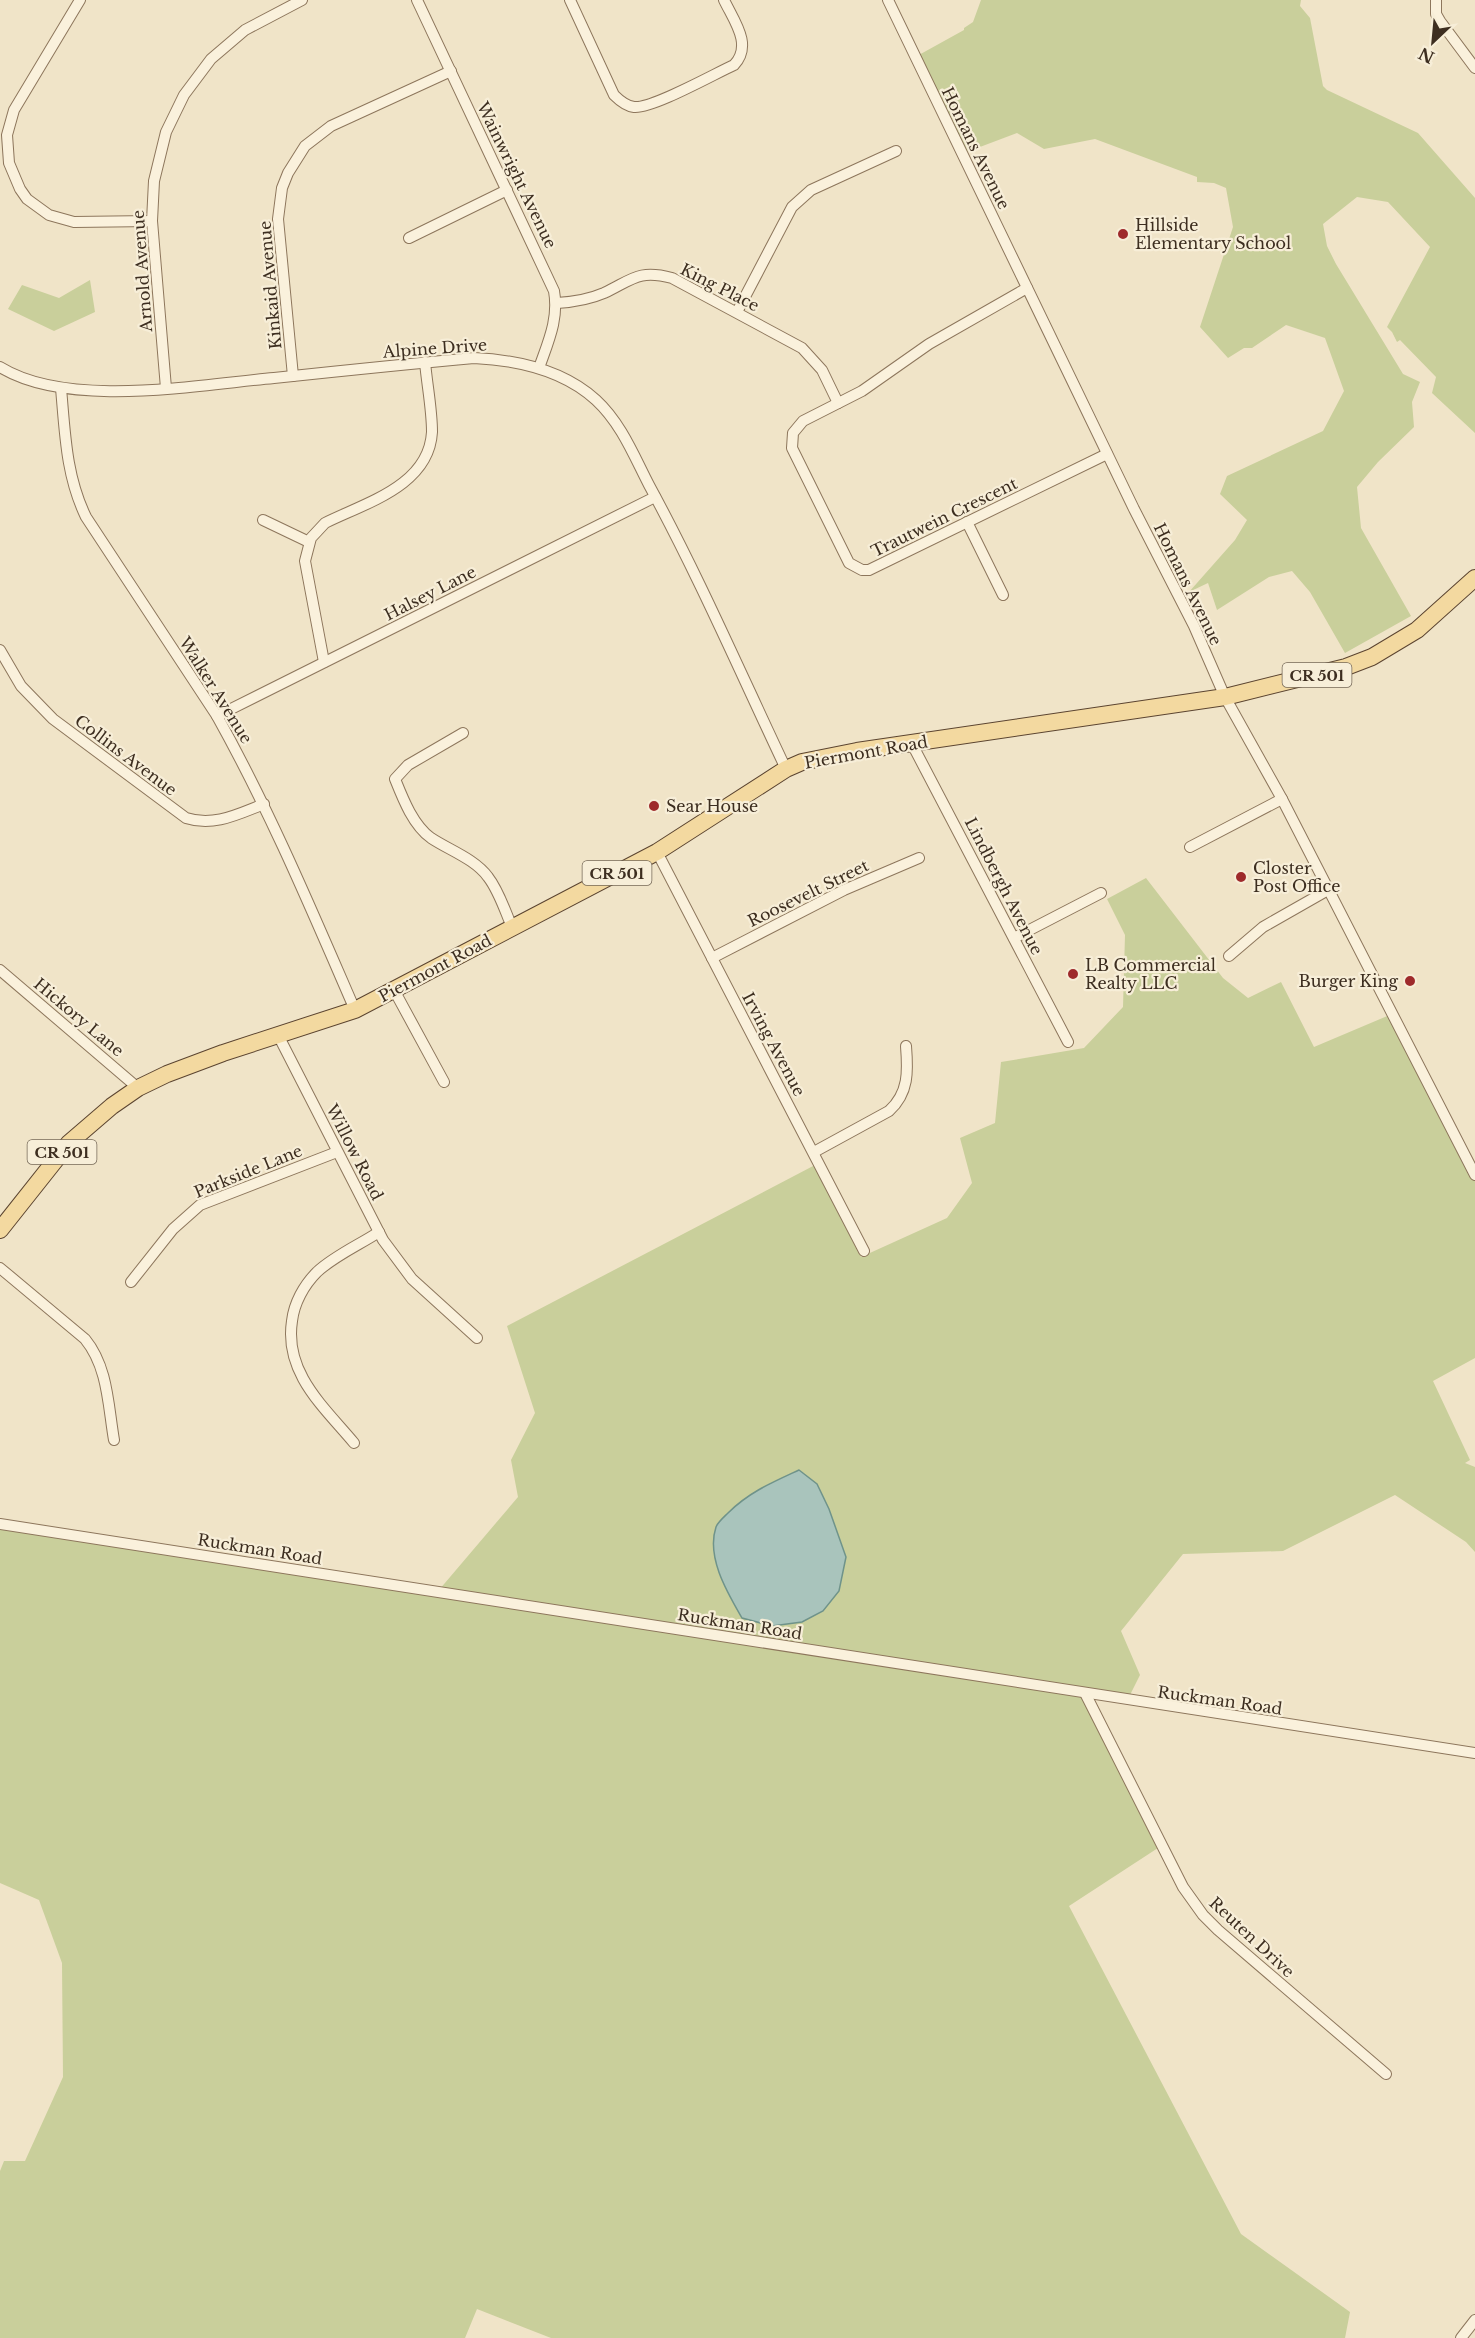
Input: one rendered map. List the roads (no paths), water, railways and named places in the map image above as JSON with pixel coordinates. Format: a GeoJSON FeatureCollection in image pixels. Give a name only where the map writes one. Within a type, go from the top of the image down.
{"type":"FeatureCollection","features":[{"type":"Feature","properties":{"kind":"main road","name":"Piermont Road"},"geometry":{"type":"LineString","coordinates":[[0,1230],[69,1143],[111,1106],[138,1088],[185,1067],[355,1010],[657,852],[786,769],[802,762],[828,756],[1225,697],[1346,667],[1372,657],[1417,630],[1475,578]]}},
{"type":"Feature","properties":{"kind":"street"},"geometry":{"type":"LineString","coordinates":[[80,0],[12,116],[7,135],[9,163],[27,199],[49,215],[74,222],[152,221]]}},
{"type":"Feature","properties":{"kind":"street","name":"Arnold Avenue"},"geometry":{"type":"LineString","coordinates":[[166,388],[152,221],[154,181],[166,132],[184,94],[197,76],[227,44],[264,18],[302,0]]}},
{"type":"Feature","properties":{"kind":"street","name":"Wainwright Avenue"},"geometry":{"type":"LineString","coordinates":[[417,0],[551,281],[556,303],[555,322],[539,368]]}},
{"type":"Feature","properties":{"kind":"street"},"geometry":{"type":"LineString","coordinates":[[570,0],[615,95],[620,101],[634,107],[650,104],[734,65],[740,59],[743,52],[742,38],[724,0]]}},
{"type":"Feature","properties":{"kind":"street","name":"Homans Avenue"},"geometry":{"type":"LineString","coordinates":[[888,0],[1107,454],[1194,626],[1225,697],[1282,799],[1475,1176]]}},
{"type":"Feature","properties":{"kind":"street"},"geometry":{"type":"LineString","coordinates":[[1436,0],[1436,14],[1440,21],[1475,68]]}},
{"type":"Feature","properties":{"kind":"street","name":"Kinkaid Avenue"},"geometry":{"type":"LineString","coordinates":[[293,376],[278,219],[280,196],[288,173],[305,146],[331,126],[451,71]]}},
{"type":"Feature","properties":{"kind":"street"},"geometry":{"type":"LineString","coordinates":[[737,312],[785,219],[800,198],[811,190],[896,151]]}},
{"type":"Feature","properties":{"kind":"street"},"geometry":{"type":"LineString","coordinates":[[409,238],[507,190]]}},
{"type":"Feature","properties":{"kind":"street","name":"King Place"},"geometry":{"type":"LineString","coordinates":[[556,303],[589,299],[624,281],[649,275],[672,278],[802,348],[822,370],[838,404]]}},
{"type":"Feature","properties":{"kind":"street","name":"Trautwein Crescent"},"geometry":{"type":"LineString","coordinates":[[1027,288],[956,328],[886,372],[862,391],[803,422],[793,433],[792,448],[849,563],[862,570],[870,570],[1107,454]]}},
{"type":"Feature","properties":{"kind":"street","name":"Alpine Drive"},"geometry":{"type":"LineString","coordinates":[[0,367],[22,378],[61,388],[107,390],[166,388],[474,358],[497,359],[539,368],[577,386],[606,410],[616,423],[655,497],[786,769]]}},
{"type":"Feature","properties":{"kind":"street"},"geometry":{"type":"LineString","coordinates":[[324,662],[304,561],[309,542],[316,530],[325,523],[403,484],[421,466],[427,454],[432,430],[425,362]]}},
{"type":"Feature","properties":{"kind":"street","name":"Walker Avenue"},"geometry":{"type":"LineString","coordinates":[[61,388],[69,469],[81,508],[217,716],[264,804],[355,1010]]}},
{"type":"Feature","properties":{"kind":"street","name":"Halsey Lane"},"geometry":{"type":"LineString","coordinates":[[217,716],[655,497]]}},
{"type":"Feature","properties":{"kind":"street"},"geometry":{"type":"LineString","coordinates":[[263,520],[309,542]]}},
{"type":"Feature","properties":{"kind":"street"},"geometry":{"type":"LineString","coordinates":[[968,522],[1003,595]]}},
{"type":"Feature","properties":{"kind":"street"},"geometry":{"type":"LineString","coordinates":[[1457,594],[1475,590]]}},
{"type":"Feature","properties":{"kind":"street","name":"Collins Avenue"},"geometry":{"type":"LineString","coordinates":[[0,650],[21,686],[52,719],[186,818],[208,823],[264,804]]}},
{"type":"Feature","properties":{"kind":"street"},"geometry":{"type":"LineString","coordinates":[[463,733],[408,765],[395,780],[422,830],[429,837],[477,866],[488,876],[512,927]]}},
{"type":"Feature","properties":{"kind":"street","name":"Lindbergh Avenue"},"geometry":{"type":"LineString","coordinates":[[912,744],[1068,1042]]}},
{"type":"Feature","properties":{"kind":"street"},"geometry":{"type":"LineString","coordinates":[[1190,847],[1282,799]]}},
{"type":"Feature","properties":{"kind":"street","name":"Irving Avenue"},"geometry":{"type":"LineString","coordinates":[[657,852],[864,1251]]}},
{"type":"Feature","properties":{"kind":"street","name":"Roosevelt Street"},"geometry":{"type":"LineString","coordinates":[[712,958],[844,890],[919,858]]}},
{"type":"Feature","properties":{"kind":"street"},"geometry":{"type":"LineString","coordinates":[[1229,956],[1263,927],[1328,890]]}},
{"type":"Feature","properties":{"kind":"street"},"geometry":{"type":"LineString","coordinates":[[1014,938],[1101,893]]}},
{"type":"Feature","properties":{"kind":"street","name":"Hickory Lane"},"geometry":{"type":"LineString","coordinates":[[0,970],[138,1088]]}},
{"type":"Feature","properties":{"kind":"street"},"geometry":{"type":"LineString","coordinates":[[394,990],[444,1082]]}},
{"type":"Feature","properties":{"kind":"street","name":"Willow Road"},"geometry":{"type":"LineString","coordinates":[[278,1035],[379,1232],[412,1279],[477,1338]]}},
{"type":"Feature","properties":{"kind":"street"},"geometry":{"type":"LineString","coordinates":[[814,1152],[889,1111],[899,1102],[908,1072],[906,1046]]}},
{"type":"Feature","properties":{"kind":"street","name":"Parkside Lane"},"geometry":{"type":"LineString","coordinates":[[131,1282],[173,1229],[200,1205],[337,1152]]}},
{"type":"Feature","properties":{"kind":"street"},"geometry":{"type":"LineString","coordinates":[[354,1443],[300,1376],[292,1354],[290,1330],[298,1298],[316,1273],[379,1232]]}},
{"type":"Feature","properties":{"kind":"street"},"geometry":{"type":"LineString","coordinates":[[0,1268],[85,1339],[94,1350],[104,1378],[114,1440]]}},
{"type":"Feature","properties":{"kind":"street","name":"Ruckman Road"},"geometry":{"type":"LineString","coordinates":[[0,1524],[803,1648],[1086,1695],[1475,1753]]}},
{"type":"Feature","properties":{"kind":"street","name":"Reuten Drive"},"geometry":{"type":"LineString","coordinates":[[1086,1695],[1183,1887],[1203,1915],[1386,2074]]}},
{"type":"Feature","properties":{"kind":"street"},"geometry":{"type":"LineString","coordinates":[[1461,2338],[1475,2320]]}},
{"type":"Feature","properties":{"kind":"water"},"geometry":{"type":"Polygon","coordinates":[[[799,1470],[817,1484],[829,1509],[846,1557],[839,1591],[823,1611],[802,1622],[772,1626],[742,1618],[725,1586],[716,1562],[714,1538],[716,1527],[744,1499],[799,1470]]]}},
{"type":"Feature","properties":{"kind":"place","name":"Hillside Elementary School"},"geometry":{"type":"Point","coordinates":[1123,234]}},
{"type":"Feature","properties":{"kind":"place","name":"Sear House"},"geometry":{"type":"Point","coordinates":[654,806]}},
{"type":"Feature","properties":{"kind":"place","name":"Closter Post Office"},"geometry":{"type":"Point","coordinates":[1241,877]}},
{"type":"Feature","properties":{"kind":"place","name":"LB Commercial Realty LLC"},"geometry":{"type":"Point","coordinates":[1073,974]}},
{"type":"Feature","properties":{"kind":"place","name":"Burger King"},"geometry":{"type":"Point","coordinates":[1410,981]}}]}
